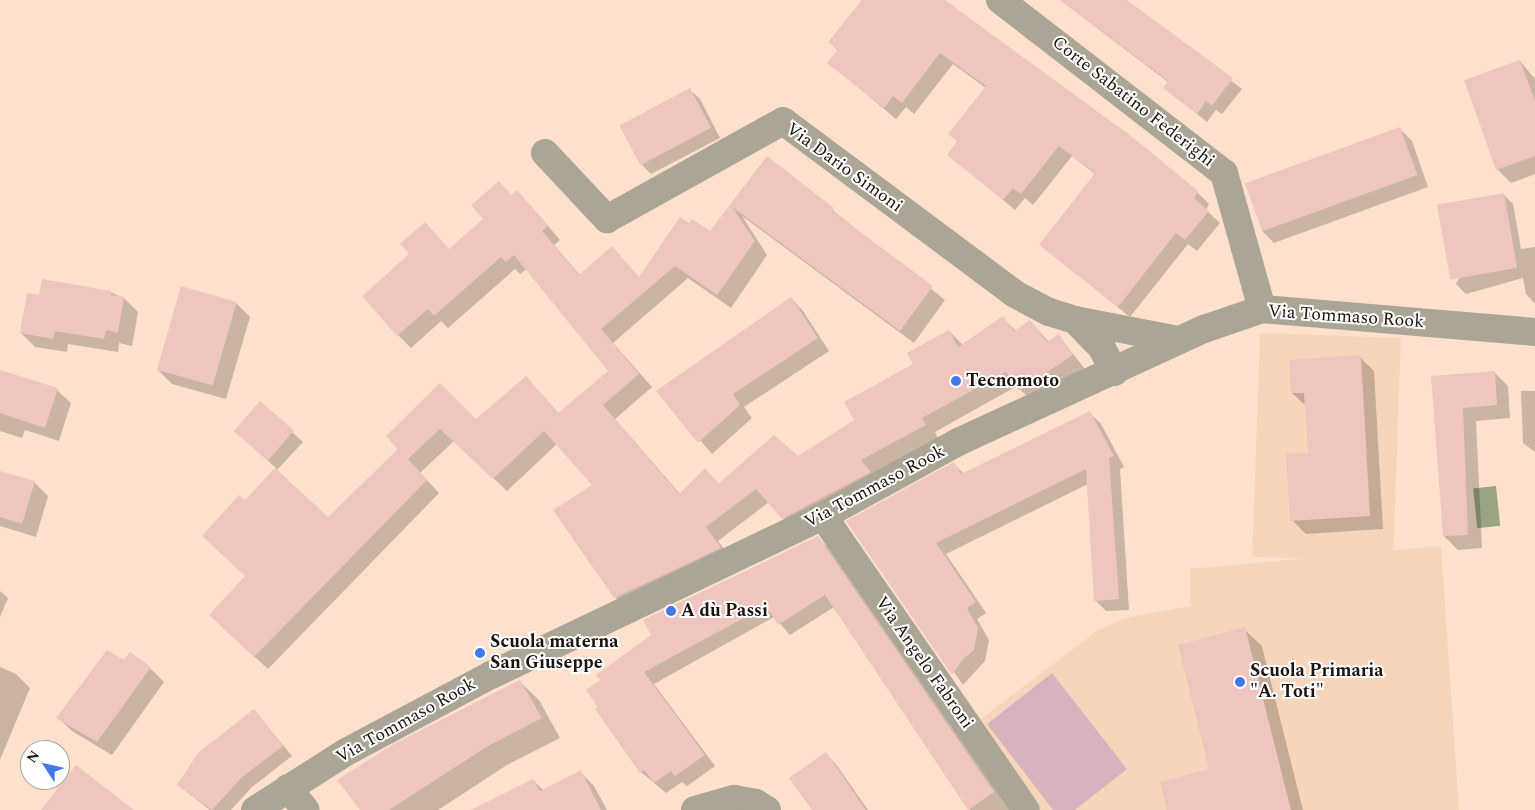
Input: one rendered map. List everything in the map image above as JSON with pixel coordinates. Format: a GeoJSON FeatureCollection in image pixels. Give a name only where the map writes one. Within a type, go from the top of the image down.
{"type":"FeatureCollection","features":[{"type":"Feature","properties":{"kind":"street","name":"Corte Sabatino Federighi"},"geometry":{"type":"LineString","coordinates":[[1000,0],[1224,174],[1262,309]]}},
{"type":"Feature","properties":{"kind":"street","name":"Via Dario Simoni"},"geometry":{"type":"LineString","coordinates":[[545,153],[607,219],[783,121],[1015,294],[1048,312],[1075,320],[1178,340]]}},
{"type":"Feature","properties":{"kind":"street","name":"Via Tommaso Rook"},"geometry":{"type":"LineString","coordinates":[[255,810],[346,752],[491,675],[823,516],[958,442],[1114,372],[1178,340],[1262,309],[1535,332]]}},
{"type":"Feature","properties":{"kind":"street","name":"Via Dario Simoni"},"geometry":{"type":"LineString","coordinates":[[1075,320],[1102,348],[1114,372]]}},
{"type":"Feature","properties":{"kind":"street","name":"Via Angelo Fabroni"},"geometry":{"type":"LineString","coordinates":[[823,516],[1026,810]]}},
{"type":"Feature","properties":{"kind":"street"},"geometry":{"type":"LineString","coordinates":[[288,788],[306,810]]}},
{"type":"Feature","properties":{"kind":"street"},"geometry":{"type":"LineString","coordinates":[[695,810],[734,799],[756,803],[767,810]]}},
{"type":"Feature","properties":{"kind":"shaded area"},"geometry":{"type":"Polygon","coordinates":[[[1260,333],[1401,338],[1393,562],[1252,557],[1260,333]]]}},
{"type":"Feature","properties":{"kind":"shaded area"},"geometry":{"type":"Polygon","coordinates":[[[1496,486],[1500,526],[1477,528],[1473,488],[1496,486]]]}},
{"type":"Feature","properties":{"kind":"shaded area","name":"Scuola Primaria \"A. Toti\""},"geometry":{"type":"Polygon","coordinates":[[[1441,546],[1459,810],[1033,810],[973,725],[1098,630],[1125,618],[1190,606],[1190,569],[1441,546]]]}},
{"type":"Feature","properties":{"kind":"shaded area"},"geometry":{"type":"Polygon","coordinates":[[[1052,673],[1127,769],[1075,810],[1053,810],[987,724],[1052,673]]]}},
{"type":"Feature","properties":{"kind":"building"},"geometry":{"type":"Polygon","coordinates":[[[862,0],[945,0],[1131,136],[1198,191],[1194,198],[1209,211],[1185,240],[1176,233],[1118,307],[1039,245],[1095,173],[1059,146],[1021,194],[1013,188],[1003,200],[947,155],[957,141],[948,134],[986,86],[940,53],[902,103],[893,96],[884,108],[827,63],[838,50],[828,42],[862,0]]]}},
{"type":"Feature","properties":{"kind":"building"},"geometry":{"type":"Polygon","coordinates":[[[1060,0],[1127,0],[1233,78],[1212,106],[1206,101],[1197,114],[1163,88],[1168,81],[1060,0]]]}},
{"type":"Feature","properties":{"kind":"building"},"geometry":{"type":"Polygon","coordinates":[[[1520,60],[1535,101],[1535,156],[1496,170],[1464,80],[1520,60]]]}},
{"type":"Feature","properties":{"kind":"building"},"geometry":{"type":"Polygon","coordinates":[[[690,88],[711,128],[640,165],[619,126],[690,88]]]}},
{"type":"Feature","properties":{"kind":"building"},"geometry":{"type":"Polygon","coordinates":[[[1400,127],[1417,175],[1262,231],[1245,183],[1400,127]]]}},
{"type":"Feature","properties":{"kind":"building"},"geometry":{"type":"Polygon","coordinates":[[[767,156],[834,208],[832,211],[933,286],[900,331],[732,207],[755,241],[717,295],[675,266],[601,329],[639,374],[603,405],[679,494],[705,468],[718,484],[774,435],[798,456],[854,420],[844,402],[913,364],[907,353],[949,330],[958,347],[1003,316],[1014,331],[1030,320],[1047,342],[1059,334],[1073,355],[1019,391],[1006,372],[922,418],[926,425],[861,460],[871,472],[782,519],[756,489],[706,527],[721,548],[614,598],[553,510],[592,485],[544,431],[493,479],[440,429],[408,459],[427,480],[254,657],[209,615],[245,576],[202,536],[239,495],[245,500],[275,468],[328,517],[398,449],[386,436],[440,383],[476,419],[526,376],[558,413],[608,371],[514,255],[506,262],[501,257],[434,316],[428,309],[397,336],[362,296],[409,254],[400,244],[425,222],[449,249],[483,219],[471,205],[499,181],[511,195],[517,190],[548,226],[542,231],[579,275],[612,246],[639,277],[680,217],[689,223],[692,219],[710,231],[767,156]]]}},
{"type":"Feature","properties":{"kind":"building"},"geometry":{"type":"Polygon","coordinates":[[[1504,193],[1517,268],[1450,280],[1437,205],[1504,193]]]}},
{"type":"Feature","properties":{"kind":"building"},"geometry":{"type":"Polygon","coordinates":[[[42,279],[111,291],[111,295],[124,297],[118,333],[106,330],[104,339],[55,331],[53,339],[20,333],[27,293],[39,295],[42,279]]]}},
{"type":"Feature","properties":{"kind":"building"},"geometry":{"type":"Polygon","coordinates":[[[181,286],[237,302],[213,386],[157,370],[181,286]]]}},
{"type":"Feature","properties":{"kind":"building"},"geometry":{"type":"Polygon","coordinates":[[[791,297],[818,338],[733,394],[740,405],[698,443],[656,391],[791,297]]]}},
{"type":"Feature","properties":{"kind":"building"},"geometry":{"type":"Polygon","coordinates":[[[1361,355],[1370,516],[1290,521],[1286,454],[1308,453],[1304,393],[1291,393],[1289,360],[1361,355]]]}},
{"type":"Feature","properties":{"kind":"building"},"geometry":{"type":"Polygon","coordinates":[[[0,370],[58,388],[45,428],[0,413],[0,370]]]}},
{"type":"Feature","properties":{"kind":"building"},"geometry":{"type":"Polygon","coordinates":[[[1495,371],[1497,405],[1463,408],[1468,535],[1443,536],[1431,376],[1495,371]]]}},
{"type":"Feature","properties":{"kind":"building"},"geometry":{"type":"Polygon","coordinates":[[[260,401],[294,431],[268,461],[234,431],[260,401]]]}},
{"type":"Feature","properties":{"kind":"building"},"geometry":{"type":"Polygon","coordinates":[[[1090,411],[1114,456],[1109,458],[1119,599],[1094,601],[1086,469],[936,543],[976,602],[967,608],[978,628],[974,650],[963,659],[952,675],[846,521],[954,462],[961,474],[1090,411]]]}},
{"type":"Feature","properties":{"kind":"building"},"geometry":{"type":"Polygon","coordinates":[[[0,471],[35,481],[22,524],[0,517],[0,471]]]}},
{"type":"Feature","properties":{"kind":"building"},"geometry":{"type":"Polygon","coordinates":[[[818,536],[994,792],[968,810],[825,595],[778,625],[766,606],[644,672],[705,755],[675,776],[671,771],[654,783],[644,770],[640,773],[595,709],[598,707],[586,690],[600,680],[596,675],[651,635],[643,620],[818,536]]]}},
{"type":"Feature","properties":{"kind":"building"},"geometry":{"type":"Polygon","coordinates":[[[1245,627],[1291,810],[1167,810],[1160,782],[1209,769],[1178,645],[1245,627]]]}},
{"type":"Feature","properties":{"kind":"building"},"geometry":{"type":"Polygon","coordinates":[[[107,650],[124,660],[130,652],[151,667],[97,742],[56,718],[107,650]]]}},
{"type":"Feature","properties":{"kind":"building"},"geometry":{"type":"Polygon","coordinates":[[[520,680],[542,718],[488,746],[389,810],[360,810],[337,780],[392,745],[520,680]]]}},
{"type":"Feature","properties":{"kind":"building"},"geometry":{"type":"Polygon","coordinates":[[[254,709],[283,746],[242,777],[212,810],[177,785],[198,753],[254,709]]]}},
{"type":"Feature","properties":{"kind":"building"},"geometry":{"type":"Polygon","coordinates":[[[826,752],[866,810],[812,810],[789,778],[826,752]]]}},
{"type":"Feature","properties":{"kind":"building"},"geometry":{"type":"Polygon","coordinates":[[[76,765],[134,810],[41,810],[57,790],[70,790],[70,773],[76,765]]]}},
{"type":"Feature","properties":{"kind":"building"},"geometry":{"type":"Polygon","coordinates":[[[581,770],[601,810],[471,810],[533,779],[540,791],[581,770]]]}},
{"type":"Feature","properties":{"kind":"place","name":"Tecnomoto"},"geometry":{"type":"Point","coordinates":[956,381]}},
{"type":"Feature","properties":{"kind":"place","name":"A dù Passi"},"geometry":{"type":"Point","coordinates":[671,611]}},
{"type":"Feature","properties":{"kind":"place","name":"Scuola materna San Giuseppe"},"geometry":{"type":"Point","coordinates":[480,653]}},
{"type":"Feature","properties":{"kind":"place","name":"Scuola Primaria \"A. Toti\""},"geometry":{"type":"Point","coordinates":[1240,682]}}]}
